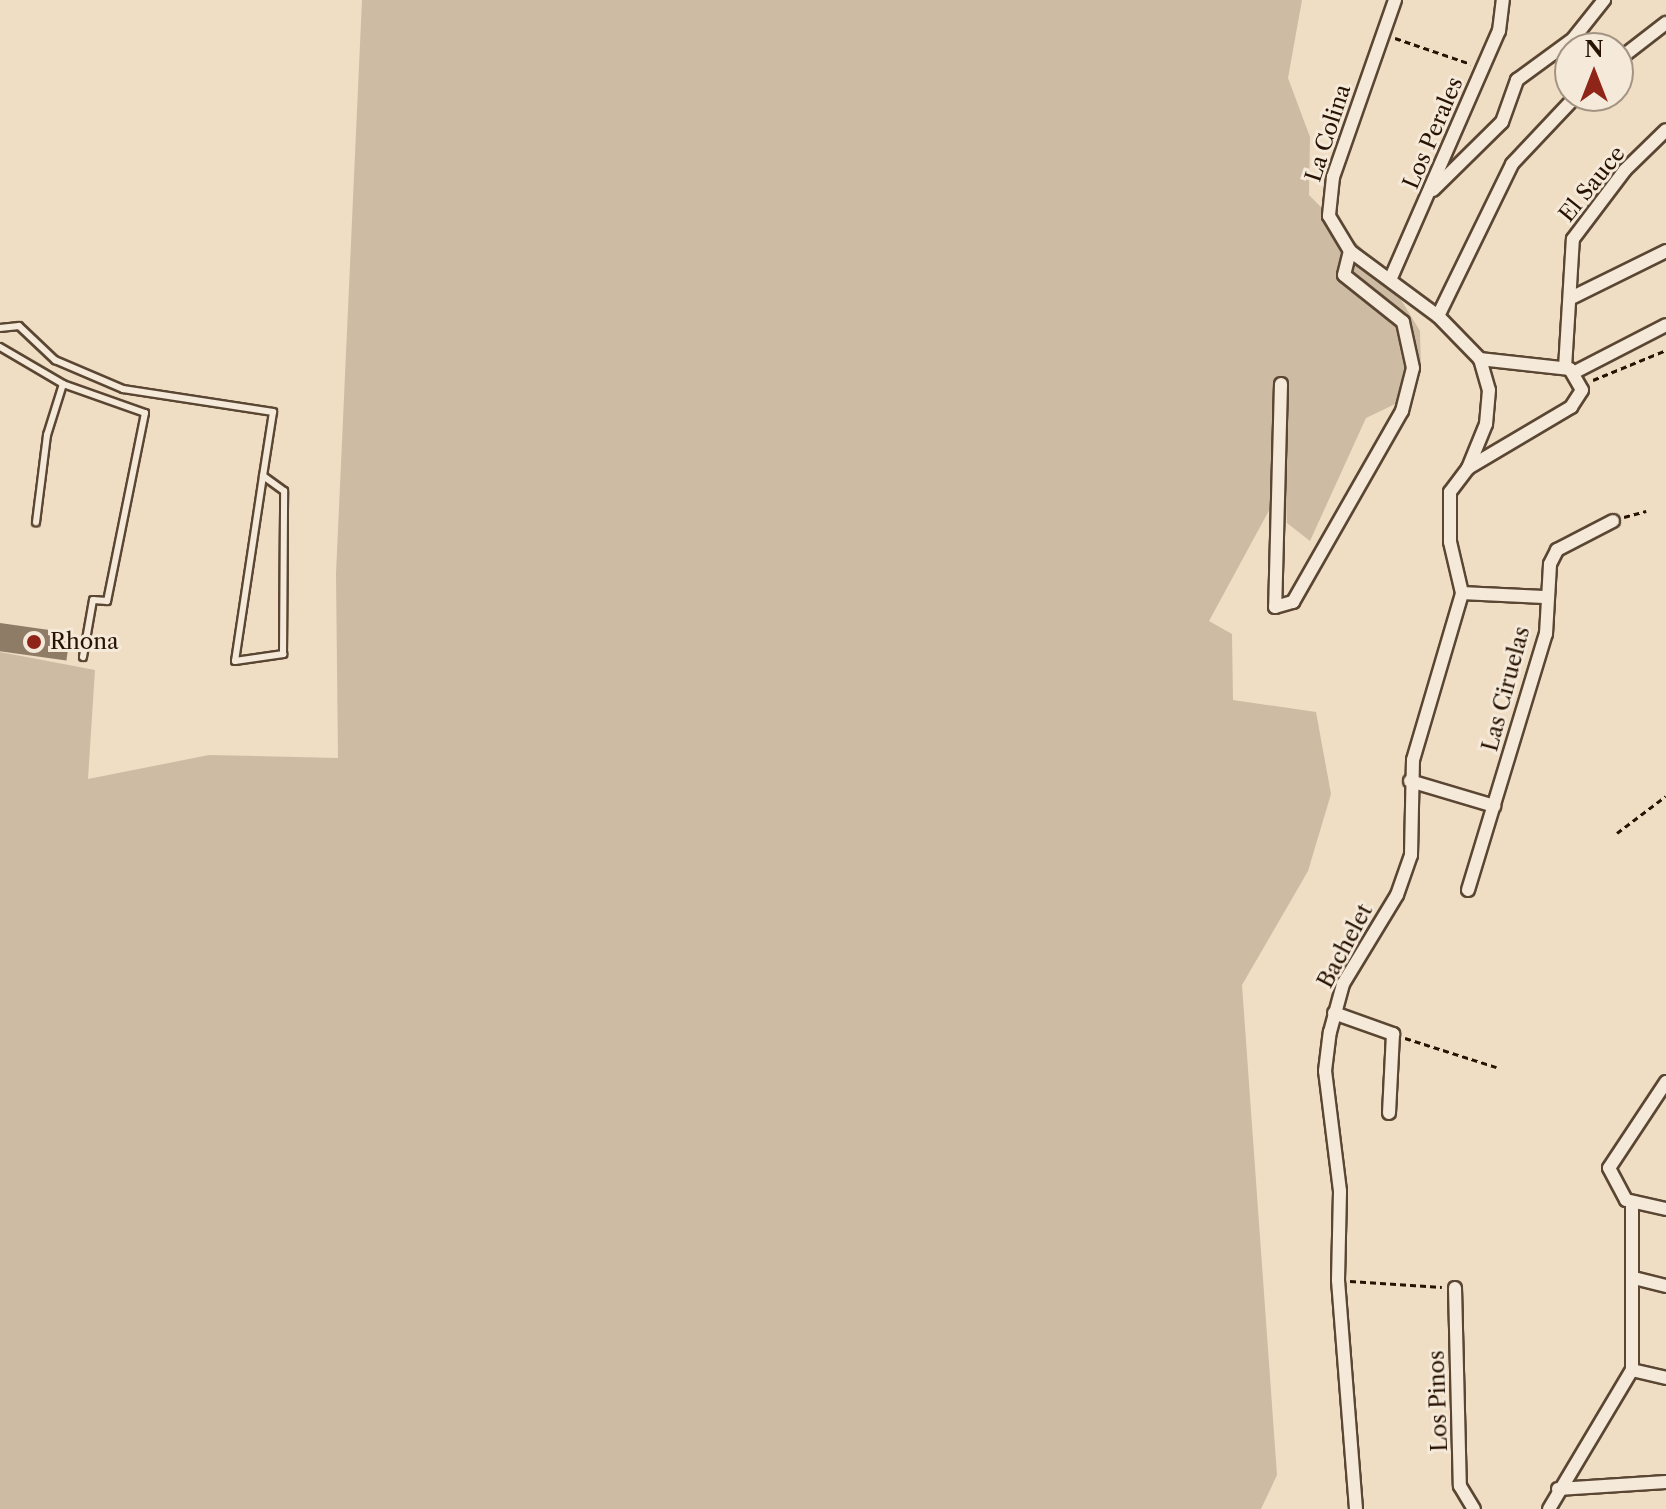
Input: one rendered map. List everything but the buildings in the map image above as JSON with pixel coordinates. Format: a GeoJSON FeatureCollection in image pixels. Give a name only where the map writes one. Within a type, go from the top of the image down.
{"type":"FeatureCollection","features":[{"type":"Feature","properties":{"kind":"street","name":"La Colina"},"geometry":{"type":"LineString","coordinates":[[1395,0],[1386,34],[1328,196],[1332,226],[1350,251],[1438,316],[1480,359]]}},
{"type":"Feature","properties":{"kind":"street","name":"Los Perales"},"geometry":{"type":"LineString","coordinates":[[1390,280],[1482,68],[1503,0]]}},
{"type":"Feature","properties":{"kind":"street"},"geometry":{"type":"LineString","coordinates":[[1429,194],[1502,122],[1517,80],[1573,39],[1604,0]]}},
{"type":"Feature","properties":{"kind":"street"},"geometry":{"type":"LineString","coordinates":[[1634,48],[1666,23]]}},
{"type":"Feature","properties":{"kind":"street"},"geometry":{"type":"LineString","coordinates":[[1438,316],[1512,164],[1561,112]]}},
{"type":"Feature","properties":{"kind":"street","name":"El Sauce"},"geometry":{"type":"LineString","coordinates":[[1570,370],[1573,239],[1666,130]]}},
{"type":"Feature","properties":{"kind":"street"},"geometry":{"type":"LineString","coordinates":[[1281,384],[1275,607],[1293,602],[1402,411],[1413,368],[1403,322],[1344,275],[1350,251]]}},
{"type":"Feature","properties":{"kind":"street"},"geometry":{"type":"LineString","coordinates":[[1571,298],[1666,251]]}},
{"type":"Feature","properties":{"kind":"street"},"geometry":{"type":"LineString","coordinates":[[1480,359],[1570,370],[1666,325]]}},
{"type":"Feature","properties":{"kind":"street","name":"Bachelet"},"geometry":{"type":"LineString","coordinates":[[1356,1509],[1338,1280],[1340,1191],[1325,1071],[1334,1013],[1408,868],[1410,781],[1462,593],[1449,517],[1450,492],[1468,468],[1486,424],[1489,390],[1480,359]]}},
{"type":"Feature","properties":{"kind":"street"},"geometry":{"type":"LineString","coordinates":[[1468,468],[1575,404],[1582,385],[1570,370]]}},
{"type":"Feature","properties":{"kind":"street","name":"Las Ciruelas"},"geometry":{"type":"LineString","coordinates":[[1468,890],[1546,634],[1543,597],[1557,550],[1613,521]]}},
{"type":"Feature","properties":{"kind":"street"},"geometry":{"type":"LineString","coordinates":[[1462,593],[1543,597]]}},
{"type":"Feature","properties":{"kind":"street"},"geometry":{"type":"LineString","coordinates":[[1410,781],[1494,806]]}},
{"type":"Feature","properties":{"kind":"street"},"geometry":{"type":"LineString","coordinates":[[1334,1013],[1393,1034],[1389,1113]]}},
{"type":"Feature","properties":{"kind":"street"},"geometry":{"type":"LineString","coordinates":[[1666,1082],[1610,1160],[1612,1183],[1632,1204],[1666,1209]]}},
{"type":"Feature","properties":{"kind":"street"},"geometry":{"type":"LineString","coordinates":[[1549,1509],[1558,1489],[1632,1370],[1632,1204]]}},
{"type":"Feature","properties":{"kind":"street"},"geometry":{"type":"LineString","coordinates":[[1634,1278],[1666,1286]]}},
{"type":"Feature","properties":{"kind":"street","name":"Los Pinos"},"geometry":{"type":"LineString","coordinates":[[1455,1288],[1460,1486],[1474,1509]]}},
{"type":"Feature","properties":{"kind":"street"},"geometry":{"type":"LineString","coordinates":[[1632,1370],[1666,1378]]}},
{"type":"Feature","properties":{"kind":"street"},"geometry":{"type":"LineString","coordinates":[[1558,1489],[1666,1482]]}},
{"type":"Feature","properties":{"kind":"lane"},"geometry":{"type":"LineString","coordinates":[[0,328],[19,326],[55,360],[123,389],[273,412],[263,476],[235,661],[283,654],[284,491],[263,476]]}},
{"type":"Feature","properties":{"kind":"lane"},"geometry":{"type":"LineString","coordinates":[[0,347],[63,384],[145,413],[107,601],[93,600],[83,657]]}},
{"type":"Feature","properties":{"kind":"lane"},"geometry":{"type":"LineString","coordinates":[[36,522],[47,435],[63,384]]}},
{"type":"Feature","properties":{"kind":"path"},"geometry":{"type":"LineString","coordinates":[[1386,34],[1482,68]]}},
{"type":"Feature","properties":{"kind":"path"},"geometry":{"type":"LineString","coordinates":[[1582,385],[1666,350]]}},
{"type":"Feature","properties":{"kind":"path"},"geometry":{"type":"LineString","coordinates":[[1613,521],[1646,511]]}},
{"type":"Feature","properties":{"kind":"path"},"geometry":{"type":"LineString","coordinates":[[1617,833],[1666,796]]}},
{"type":"Feature","properties":{"kind":"path"},"geometry":{"type":"LineString","coordinates":[[1393,1034],[1496,1067]]}},
{"type":"Feature","properties":{"kind":"path"},"geometry":{"type":"LineString","coordinates":[[1338,1280],[1455,1288]]}},
{"type":"Feature","properties":{"kind":"shaded area"},"geometry":{"type":"Polygon","coordinates":[[[362,0],[1302,0],[1288,78],[1310,137],[1309,195],[1383,270],[1420,331],[1421,369],[1414,395],[1366,418],[1310,541],[1287,523],[1285,481],[1209,621],[1232,634],[1233,700],[1316,712],[1331,794],[1308,871],[1242,985],[1277,1475],[1261,1509],[0,1509],[0,652],[95,670],[88,779],[209,755],[338,758],[336,574],[362,0]]]}},
{"type":"Feature","properties":{"kind":"place","name":"Rhona"},"geometry":{"type":"Point","coordinates":[34,642]}}]}
